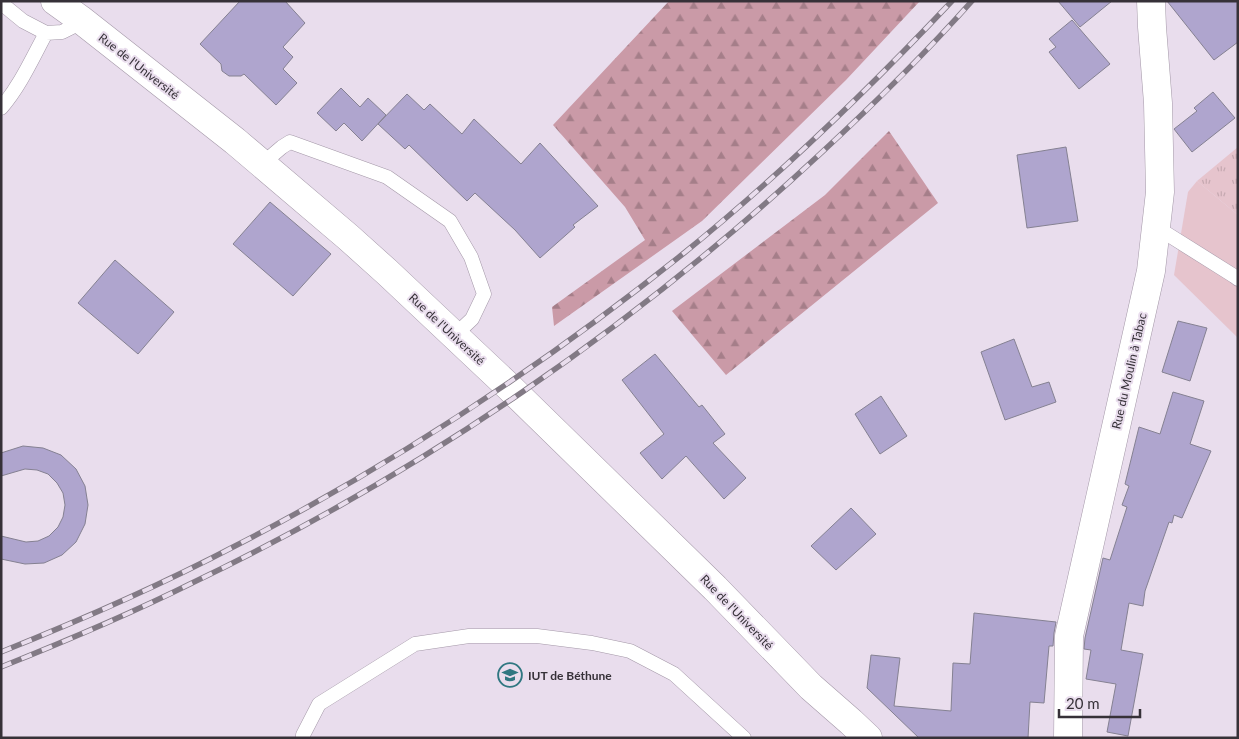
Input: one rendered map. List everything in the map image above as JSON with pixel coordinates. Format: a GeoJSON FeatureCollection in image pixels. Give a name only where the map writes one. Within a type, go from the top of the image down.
{"type":"FeatureCollection","features":[{"type":"Feature","properties":{"kind":"street","name":"Rue de l'Université"},"geometry":{"type":"LineString","coordinates":[[55,1],[235,141],[348,237],[455,335],[715,588],[811,688],[868,738]]}},
{"type":"Feature","properties":{"kind":"street","name":"Rue du Moulin à Tabac"},"geometry":{"type":"LineString","coordinates":[[1068,738],[1069,636],[1151,271],[1160,192],[1158,103],[1151,1]]}},
{"type":"Feature","properties":{"kind":"street","name":"Rue de l'Université"},"geometry":{"type":"LineString","coordinates":[[811,688],[839,738]]}},
{"type":"Feature","properties":{"kind":"lane"},"geometry":{"type":"LineString","coordinates":[[1,3],[23,21],[46,33],[62,32],[76,25],[80,19]]}},
{"type":"Feature","properties":{"kind":"lane"},"geometry":{"type":"LineString","coordinates":[[1,108],[12,96],[46,33]]}},
{"type":"Feature","properties":{"kind":"lane"},"geometry":{"type":"LineString","coordinates":[[262,164],[290,142],[387,177],[450,221],[471,257],[484,294],[472,318],[455,335]]}},
{"type":"Feature","properties":{"kind":"lane"},"geometry":{"type":"LineString","coordinates":[[1156,227],[1238,279]]}},
{"type":"Feature","properties":{"kind":"lane"},"geometry":{"type":"LineString","coordinates":[[303,738],[319,704],[415,644],[468,636],[537,636],[592,643],[630,652],[674,674],[744,738]]}},
{"type":"Feature","properties":{"kind":"lane"},"geometry":{"type":"LineString","coordinates":[[811,688],[851,738]]}},
{"type":"Feature","properties":{"kind":"green space"},"geometry":{"type":"Polygon","coordinates":[[[669,1],[920,1],[846,80],[702,221],[554,326],[552,307],[645,240],[625,207],[553,125],[669,1]]]}},
{"type":"Feature","properties":{"kind":"green space"},"geometry":{"type":"Polygon","coordinates":[[[889,131],[938,203],[726,375],[672,311],[825,195],[889,131]]]}},
{"type":"Feature","properties":{"kind":"green space"},"geometry":{"type":"Polygon","coordinates":[[[1238,147],[1238,215],[1197,181],[1238,147]]]}},
{"type":"Feature","properties":{"kind":"green space"},"geometry":{"type":"Polygon","coordinates":[[[1197,181],[1238,215],[1238,338],[1174,275],[1188,192],[1197,181]]]}},
{"type":"Feature","properties":{"kind":"building"},"geometry":{"type":"Polygon","coordinates":[[[240,1],[285,1],[305,23],[283,47],[293,57],[283,69],[297,83],[276,105],[244,74],[241,76],[229,76],[222,71],[221,64],[200,44],[240,1]]]}},
{"type":"Feature","properties":{"kind":"building"},"geometry":{"type":"Polygon","coordinates":[[[1058,1],[1112,1],[1080,27],[1058,1]]]}},
{"type":"Feature","properties":{"kind":"building"},"geometry":{"type":"Polygon","coordinates":[[[1167,1],[1238,1],[1238,42],[1214,60],[1167,1]]]}},
{"type":"Feature","properties":{"kind":"building"},"geometry":{"type":"Polygon","coordinates":[[[1072,20],[1110,64],[1079,89],[1049,52],[1056,47],[1049,39],[1072,20]]]}},
{"type":"Feature","properties":{"kind":"building"},"geometry":{"type":"Polygon","coordinates":[[[341,88],[360,107],[368,98],[386,115],[362,141],[344,123],[336,131],[317,113],[341,88]]]}},
{"type":"Feature","properties":{"kind":"building"},"geometry":{"type":"Polygon","coordinates":[[[1213,92],[1235,118],[1192,152],[1174,129],[1197,111],[1194,108],[1213,92]]]}},
{"type":"Feature","properties":{"kind":"building"},"geometry":{"type":"Polygon","coordinates":[[[407,94],[424,110],[430,104],[462,134],[474,119],[521,164],[540,143],[598,206],[573,225],[575,227],[540,258],[515,230],[475,193],[467,201],[409,145],[405,149],[378,124],[407,94]]]}},
{"type":"Feature","properties":{"kind":"building"},"geometry":{"type":"Polygon","coordinates":[[[1066,147],[1078,221],[1027,228],[1017,155],[1066,147]]]}},
{"type":"Feature","properties":{"kind":"building"},"geometry":{"type":"Polygon","coordinates":[[[270,202],[331,254],[293,296],[233,244],[270,202]]]}},
{"type":"Feature","properties":{"kind":"building"},"geometry":{"type":"Polygon","coordinates":[[[115,260],[174,312],[138,354],[78,303],[115,260]]]}},
{"type":"Feature","properties":{"kind":"building"},"geometry":{"type":"Polygon","coordinates":[[[1178,321],[1207,328],[1190,381],[1162,372],[1178,321]]]}},
{"type":"Feature","properties":{"kind":"building"},"geometry":{"type":"Polygon","coordinates":[[[1014,339],[1032,387],[1049,382],[1056,402],[1005,420],[981,352],[1014,339]]]}},
{"type":"Feature","properties":{"kind":"building"},"geometry":{"type":"Polygon","coordinates":[[[655,354],[699,407],[702,405],[725,434],[713,443],[746,478],[724,499],[686,456],[662,479],[640,453],[664,434],[622,380],[655,354]]]}},
{"type":"Feature","properties":{"kind":"building"},"geometry":{"type":"Polygon","coordinates":[[[1173,392],[1204,401],[1190,444],[1211,451],[1182,518],[1174,515],[1172,523],[1169,522],[1145,591],[1143,606],[1129,603],[1121,650],[1143,654],[1128,736],[1107,732],[1116,684],[1086,679],[1091,650],[1084,649],[1085,638],[1103,558],[1110,560],[1127,507],[1122,505],[1129,486],[1125,484],[1139,427],[1160,434],[1173,392]]]}},
{"type":"Feature","properties":{"kind":"building"},"geometry":{"type":"Polygon","coordinates":[[[881,396],[907,436],[880,454],[855,414],[881,396]]]}},
{"type":"Feature","properties":{"kind":"building"},"geometry":{"type":"Polygon","coordinates":[[[23,446],[43,448],[61,455],[76,469],[85,486],[88,505],[85,524],[76,542],[62,555],[44,563],[25,564],[1,559],[1,536],[26,542],[38,541],[49,536],[58,527],[63,517],[65,505],[63,493],[48,474],[37,470],[25,469],[1,476],[1,453],[23,446]]]}},
{"type":"Feature","properties":{"kind":"building"},"geometry":{"type":"Polygon","coordinates":[[[851,508],[876,534],[836,570],[811,546],[851,508]]]}},
{"type":"Feature","properties":{"kind":"building"},"geometry":{"type":"Polygon","coordinates":[[[974,613],[1056,622],[1053,646],[1049,646],[1044,703],[1030,702],[1028,738],[919,738],[867,688],[871,655],[900,658],[894,706],[951,711],[953,663],[970,664],[974,613]]]}},
{"type":"Feature","properties":{"kind":"railway"},"geometry":{"type":"LineString","coordinates":[[1,652],[149,589],[206,561],[353,481],[467,411],[631,294],[719,224],[822,132],[952,1]]}},
{"type":"Feature","properties":{"kind":"railway"},"geometry":{"type":"LineString","coordinates":[[1,667],[145,606],[277,540],[361,494],[442,445],[522,392],[600,337],[676,279],[749,218],[879,98],[972,1]]}},
{"type":"Feature","properties":{"kind":"place","name":"IUT de Béthune"},"geometry":{"type":"Point","coordinates":[510,675]}}]}
